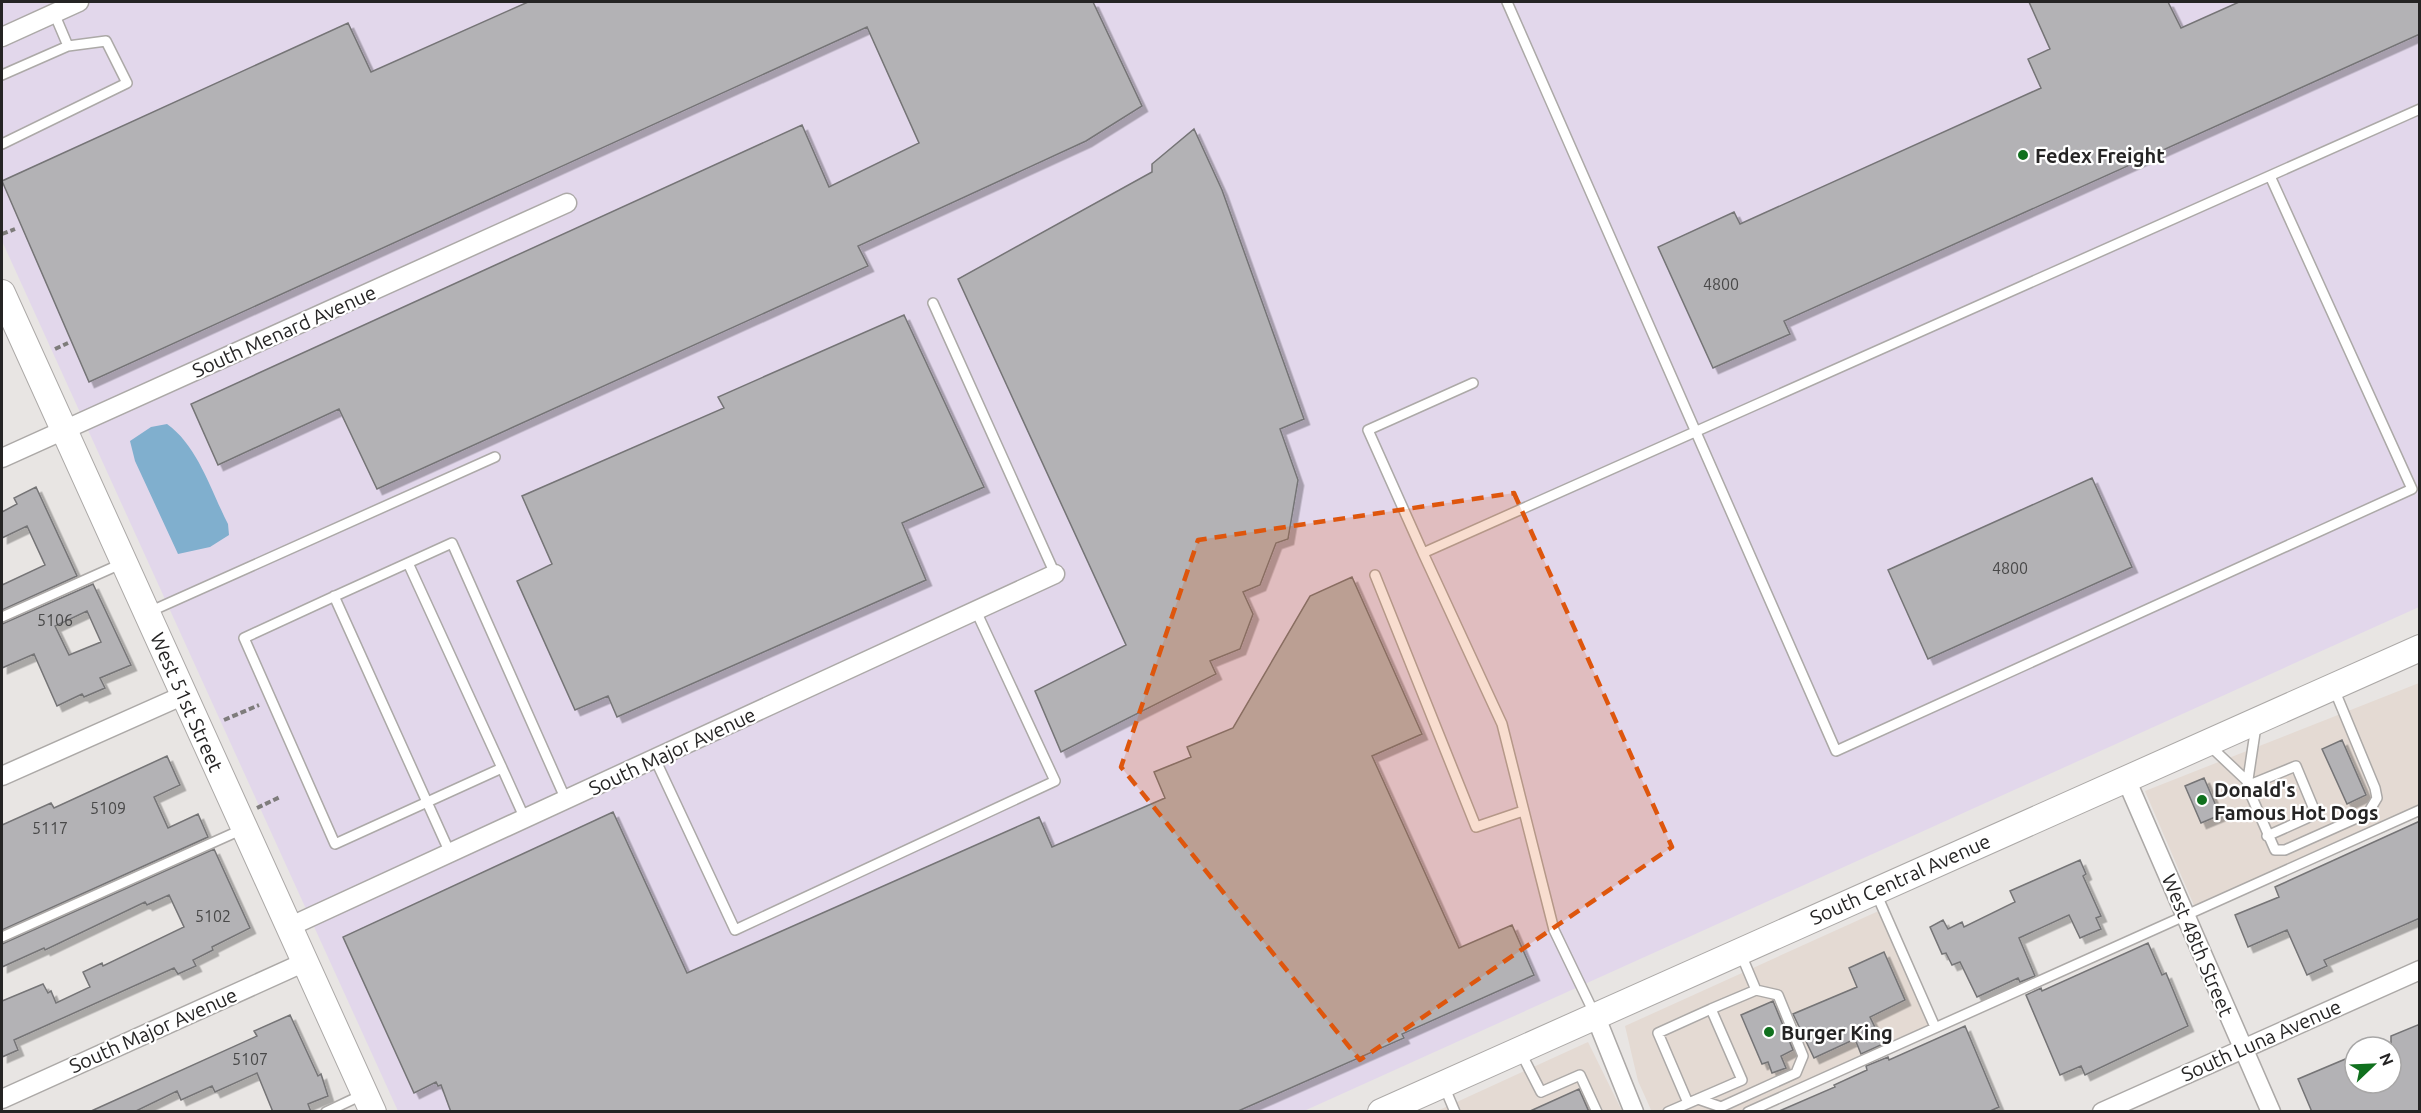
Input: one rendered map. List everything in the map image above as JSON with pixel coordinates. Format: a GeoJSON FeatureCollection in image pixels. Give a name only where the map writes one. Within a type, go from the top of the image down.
{"type":"FeatureCollection","features":[{"type":"Feature","properties":{"kind":"main road","name":"West 51st Street"},"geometry":{"type":"LineString","coordinates":[[2,295],[184,695],[251,818],[290,927],[369,1103]]}},
{"type":"Feature","properties":{"kind":"main road","name":"South Central Avenue"},"geometry":{"type":"LineString","coordinates":[[1381,1112],[2420,648]]}},
{"type":"Feature","properties":{"kind":"street"},"geometry":{"type":"LineString","coordinates":[[2,37],[79,2]]}},
{"type":"Feature","properties":{"kind":"street","name":"South Menard Avenue"},"geometry":{"type":"LineString","coordinates":[[2,458],[567,203]]}},
{"type":"Feature","properties":{"kind":"street","name":"South Major Avenue"},"geometry":{"type":"LineString","coordinates":[[290,927],[1055,574]]}},
{"type":"Feature","properties":{"kind":"street"},"geometry":{"type":"LineString","coordinates":[[2,776],[184,695]]}},
{"type":"Feature","properties":{"kind":"street","name":"West 48th Street"},"geometry":{"type":"LineString","coordinates":[[2126,779],[2271,1112]]}},
{"type":"Feature","properties":{"kind":"street","name":"South Major Avenue"},"geometry":{"type":"LineString","coordinates":[[2,1099],[305,962]]}},
{"type":"Feature","properties":{"kind":"street","name":"South Luna Avenue"},"geometry":{"type":"LineString","coordinates":[[2102,1112],[2420,970]]}},
{"type":"Feature","properties":{"kind":"street"},"geometry":{"type":"LineString","coordinates":[[1595,1015],[1634,1112]]}},
{"type":"Feature","properties":{"kind":"lane"},"geometry":{"type":"LineString","coordinates":[[1507,2],[1836,751],[2412,489],[2270,176]]}},
{"type":"Feature","properties":{"kind":"lane"},"geometry":{"type":"LineString","coordinates":[[54,13],[68,46]]}},
{"type":"Feature","properties":{"kind":"lane"},"geometry":{"type":"LineString","coordinates":[[2,75],[68,46],[106,41],[128,83],[2,144]]}},
{"type":"Feature","properties":{"kind":"lane"},"geometry":{"type":"LineString","coordinates":[[1423,553],[1695,429],[1909,338],[2420,109]]}},
{"type":"Feature","properties":{"kind":"lane"},"geometry":{"type":"LineString","coordinates":[[933,303],[1055,574]]}},
{"type":"Feature","properties":{"kind":"lane"},"geometry":{"type":"LineString","coordinates":[[1473,383],[1368,430],[1502,724],[1554,930],[1595,1015]]}},
{"type":"Feature","properties":{"kind":"lane"},"geometry":{"type":"LineString","coordinates":[[147,613],[495,458]]}},
{"type":"Feature","properties":{"kind":"lane"},"geometry":{"type":"LineString","coordinates":[[502,768],[335,844],[244,638],[452,543],[566,800]]}},
{"type":"Feature","properties":{"kind":"lane"},"geometry":{"type":"LineString","coordinates":[[2,617],[124,562]]}},
{"type":"Feature","properties":{"kind":"lane"},"geometry":{"type":"LineString","coordinates":[[408,563],[525,819]]}},
{"type":"Feature","properties":{"kind":"lane"},"geometry":{"type":"LineString","coordinates":[[1375,575],[1476,827],[1523,811]]}},
{"type":"Feature","properties":{"kind":"lane"},"geometry":{"type":"LineString","coordinates":[[334,596],[450,853]]}},
{"type":"Feature","properties":{"kind":"lane"},"geometry":{"type":"LineString","coordinates":[[655,759],[735,930],[1055,781],[976,611]]}},
{"type":"Feature","properties":{"kind":"lane"},"geometry":{"type":"LineString","coordinates":[[2206,742],[2246,783],[2275,850],[2285,850],[2368,813],[2377,798],[2333,686]]}},
{"type":"Feature","properties":{"kind":"lane"},"geometry":{"type":"LineString","coordinates":[[2246,783],[2257,720]]}},
{"type":"Feature","properties":{"kind":"lane"},"geometry":{"type":"LineString","coordinates":[[2246,783],[2296,766],[2316,814],[2267,836]]}},
{"type":"Feature","properties":{"kind":"lane"},"geometry":{"type":"LineString","coordinates":[[1748,1112],[2420,810]]}},
{"type":"Feature","properties":{"kind":"lane"},"geometry":{"type":"LineString","coordinates":[[2,937],[251,818]]}},
{"type":"Feature","properties":{"kind":"lane"},"geometry":{"type":"LineString","coordinates":[[1875,890],[1935,1027]]}},
{"type":"Feature","properties":{"kind":"lane"},"geometry":{"type":"LineString","coordinates":[[1739,951],[1756,990]]}},
{"type":"Feature","properties":{"kind":"lane"},"geometry":{"type":"LineString","coordinates":[[1688,1103],[1658,1033],[1756,990],[1778,995],[1803,1056],[1796,1073],[1721,1107],[1698,1099]]}},
{"type":"Feature","properties":{"kind":"lane"},"geometry":{"type":"LineString","coordinates":[[1668,1112],[1742,1080],[1712,1009]]}},
{"type":"Feature","properties":{"kind":"lane"},"geometry":{"type":"LineString","coordinates":[[1519,1049],[1540,1092],[1580,1075],[1597,1112]]}},
{"type":"Feature","properties":{"kind":"lane"},"geometry":{"type":"LineString","coordinates":[[1443,1084],[1455,1112]]}},
{"type":"Feature","properties":{"kind":"lane"},"geometry":{"type":"LineString","coordinates":[[326,1112],[369,1103]]}},
{"type":"Feature","properties":{"kind":"path"},"geometry":{"type":"LineString","coordinates":[[2,234],[15,228]]}},
{"type":"Feature","properties":{"kind":"path"},"geometry":{"type":"LineString","coordinates":[[55,349],[68,343]]}},
{"type":"Feature","properties":{"kind":"path"},"geometry":{"type":"LineString","coordinates":[[224,720],[262,703]]}},
{"type":"Feature","properties":{"kind":"path"},"geometry":{"type":"LineString","coordinates":[[251,818],[280,797]]}},
{"type":"Feature","properties":{"kind":"highlighted area"},"geometry":{"type":"Polygon","coordinates":[[[1514,493],[1672,847],[1360,1060],[1121,767],[1198,540],[1514,493]]]}},
{"type":"Feature","properties":{"kind":"shaded area"},"geometry":{"type":"Polygon","coordinates":[[[2,2],[2419,2],[2419,607],[1304,1111],[398,1111],[2,241],[2,2]]]}},
{"type":"Feature","properties":{"kind":"shaded area"},"geometry":{"type":"Polygon","coordinates":[[[2419,683],[2419,810],[2196,910],[2145,791],[2419,683]]]}},
{"type":"Feature","properties":{"kind":"shaded area"},"geometry":{"type":"Polygon","coordinates":[[[1883,909],[1935,1027],[1748,1111],[1652,1112],[1638,1081],[1625,1026],[1883,909]]]}},
{"type":"Feature","properties":{"kind":"shaded area"},"geometry":{"type":"Polygon","coordinates":[[[1588,1042],[1622,1111],[1435,1112],[1588,1042]]]}},
{"type":"Feature","properties":{"kind":"water"},"geometry":{"type":"Polygon","coordinates":[[[167,424],[187,444],[203,470],[228,524],[229,535],[210,547],[178,554],[135,461],[130,441],[151,427],[167,424]]]}},
{"type":"Feature","properties":{"kind":"building"},"geometry":{"type":"Polygon","coordinates":[[[528,2],[1093,2],[1142,106],[1086,141],[858,246],[868,266],[377,489],[339,409],[218,465],[191,404],[802,125],[829,187],[919,143],[867,27],[89,382],[2,181],[348,23],[371,72],[528,2]]]}},
{"type":"Feature","properties":{"kind":"building","name":"Fedex Freight"},"geometry":{"type":"Polygon","coordinates":[[[2029,2],[2168,2],[2181,28],[2239,2],[2420,2],[2420,34],[1784,321],[1790,334],[1713,368],[1658,247],[1734,212],[1740,224],[2041,88],[2028,59],[2050,49],[2029,2]]]}},
{"type":"Feature","properties":{"kind":"building"},"geometry":{"type":"Polygon","coordinates":[[[1194,129],[1222,190],[1304,419],[1280,429],[1298,480],[1288,539],[1276,543],[1260,585],[1243,592],[1253,614],[1240,649],[1210,661],[1216,674],[1061,752],[1035,691],[1126,645],[958,279],[1152,172],[1152,164],[1194,129]]]}},
{"type":"Feature","properties":{"kind":"building"},"geometry":{"type":"Polygon","coordinates":[[[904,315],[984,487],[902,523],[926,580],[617,717],[608,696],[575,710],[517,581],[552,564],[522,496],[724,408],[718,397],[904,315]]]}},
{"type":"Feature","properties":{"kind":"building"},"geometry":{"type":"Polygon","coordinates":[[[2092,478],[2132,567],[1928,659],[1888,570],[2092,478]]]}},
{"type":"Feature","properties":{"kind":"building"},"geometry":{"type":"Polygon","coordinates":[[[36,487],[77,576],[2,610],[2,585],[45,565],[27,526],[2,538],[2,512],[17,504],[14,498],[36,487]]]}},
{"type":"Feature","properties":{"kind":"building"},"geometry":{"type":"Polygon","coordinates":[[[1352,577],[1422,734],[1372,756],[1459,948],[1512,925],[1534,975],[1402,1034],[1404,1038],[1236,1112],[451,1112],[441,1085],[438,1086],[436,1082],[414,1093],[343,937],[613,812],[687,973],[1039,817],[1052,847],[1165,798],[1154,772],[1191,757],[1187,747],[1233,728],[1310,596],[1352,577]]]}},
{"type":"Feature","properties":{"kind":"building"},"geometry":{"type":"Polygon","coordinates":[[[93,584],[131,665],[100,678],[105,688],[84,697],[82,694],[57,706],[34,654],[2,668],[2,624],[93,584]],[[87,611],[55,626],[69,655],[101,642],[87,611]]]}},
{"type":"Feature","properties":{"kind":"building"},"geometry":{"type":"Polygon","coordinates":[[[2342,740],[2366,795],[2347,804],[2322,749],[2342,740]]]}},
{"type":"Feature","properties":{"kind":"building"},"geometry":{"type":"Polygon","coordinates":[[[167,756],[180,785],[154,797],[168,828],[198,814],[208,837],[2,930],[2,825],[51,803],[54,808],[167,756]]]}},
{"type":"Feature","properties":{"kind":"building","name":"Donald's Famous Hot Dogs"},"geometry":{"type":"Polygon","coordinates":[[[2204,778],[2220,815],[2201,823],[2185,786],[2204,778]]]}},
{"type":"Feature","properties":{"kind":"building"},"geometry":{"type":"Polygon","coordinates":[[[2420,821],[2420,918],[2324,960],[2327,966],[2307,975],[2287,930],[2248,947],[2235,915],[2279,897],[2275,887],[2420,821]]]}},
{"type":"Feature","properties":{"kind":"building"},"geometry":{"type":"Polygon","coordinates":[[[214,849],[250,928],[212,947],[213,950],[193,960],[196,966],[178,974],[174,968],[14,1040],[18,1050],[2,1057],[2,1001],[43,984],[48,993],[51,991],[56,1003],[90,987],[83,972],[102,963],[103,966],[184,927],[169,895],[147,905],[145,902],[45,950],[44,948],[2,967],[2,944],[214,849]]]}},
{"type":"Feature","properties":{"kind":"building"},"geometry":{"type":"Polygon","coordinates":[[[2080,860],[2086,874],[2083,876],[2101,916],[2096,918],[2101,929],[2080,938],[2069,915],[2019,938],[2035,976],[2020,982],[2018,978],[1977,997],[1960,962],[1952,965],[1946,953],[1942,954],[1930,927],[1943,920],[1948,929],[1962,922],[1964,927],[2015,902],[2010,891],[2080,860]]]}},
{"type":"Feature","properties":{"kind":"building"},"geometry":{"type":"Polygon","coordinates":[[[2148,943],[2162,975],[2166,973],[2188,1026],[2085,1075],[2081,1066],[2060,1075],[2026,995],[2041,988],[2042,991],[2148,943]]]}},
{"type":"Feature","properties":{"kind":"building"},"geometry":{"type":"Polygon","coordinates":[[[1884,952],[1905,1000],[1870,1017],[1883,1044],[1861,1054],[1855,1039],[1814,1058],[1793,1014],[1857,987],[1849,968],[1884,952]]]}},
{"type":"Feature","properties":{"kind":"building","name":"Burger King"},"geometry":{"type":"Polygon","coordinates":[[[1773,1001],[1793,1050],[1781,1056],[1786,1068],[1772,1073],[1768,1062],[1762,1064],[1741,1015],[1773,1001]]]}},
{"type":"Feature","properties":{"kind":"building"},"geometry":{"type":"Polygon","coordinates":[[[290,1015],[318,1076],[321,1074],[328,1096],[308,1104],[311,1112],[273,1112],[257,1073],[215,1092],[212,1086],[181,1100],[177,1091],[134,1112],[89,1112],[257,1036],[254,1031],[290,1015]]]}},
{"type":"Feature","properties":{"kind":"building"},"geometry":{"type":"Polygon","coordinates":[[[2420,1024],[2420,1112],[2312,1112],[2298,1079],[2343,1060],[2343,1095],[2403,1095],[2403,1035],[2393,1035],[2420,1024]]]}},
{"type":"Feature","properties":{"kind":"building"},"geometry":{"type":"Polygon","coordinates":[[[1965,1026],[1999,1107],[1988,1112],[1777,1112],[1835,1087],[1834,1085],[1867,1070],[1866,1066],[1888,1057],[1889,1060],[1965,1026]]]}},
{"type":"Feature","properties":{"kind":"building"},"geometry":{"type":"Polygon","coordinates":[[[1579,1089],[1589,1112],[1528,1112],[1579,1089]]]}},
{"type":"Feature","properties":{"kind":"place","name":"Fedex Freight"},"geometry":{"type":"Point","coordinates":[2023,155]}},
{"type":"Feature","properties":{"kind":"place","name":"Donald's Famous Hot Dogs"},"geometry":{"type":"Point","coordinates":[2202,800]}},
{"type":"Feature","properties":{"kind":"place","name":"Burger King"},"geometry":{"type":"Point","coordinates":[1769,1032]}}]}
